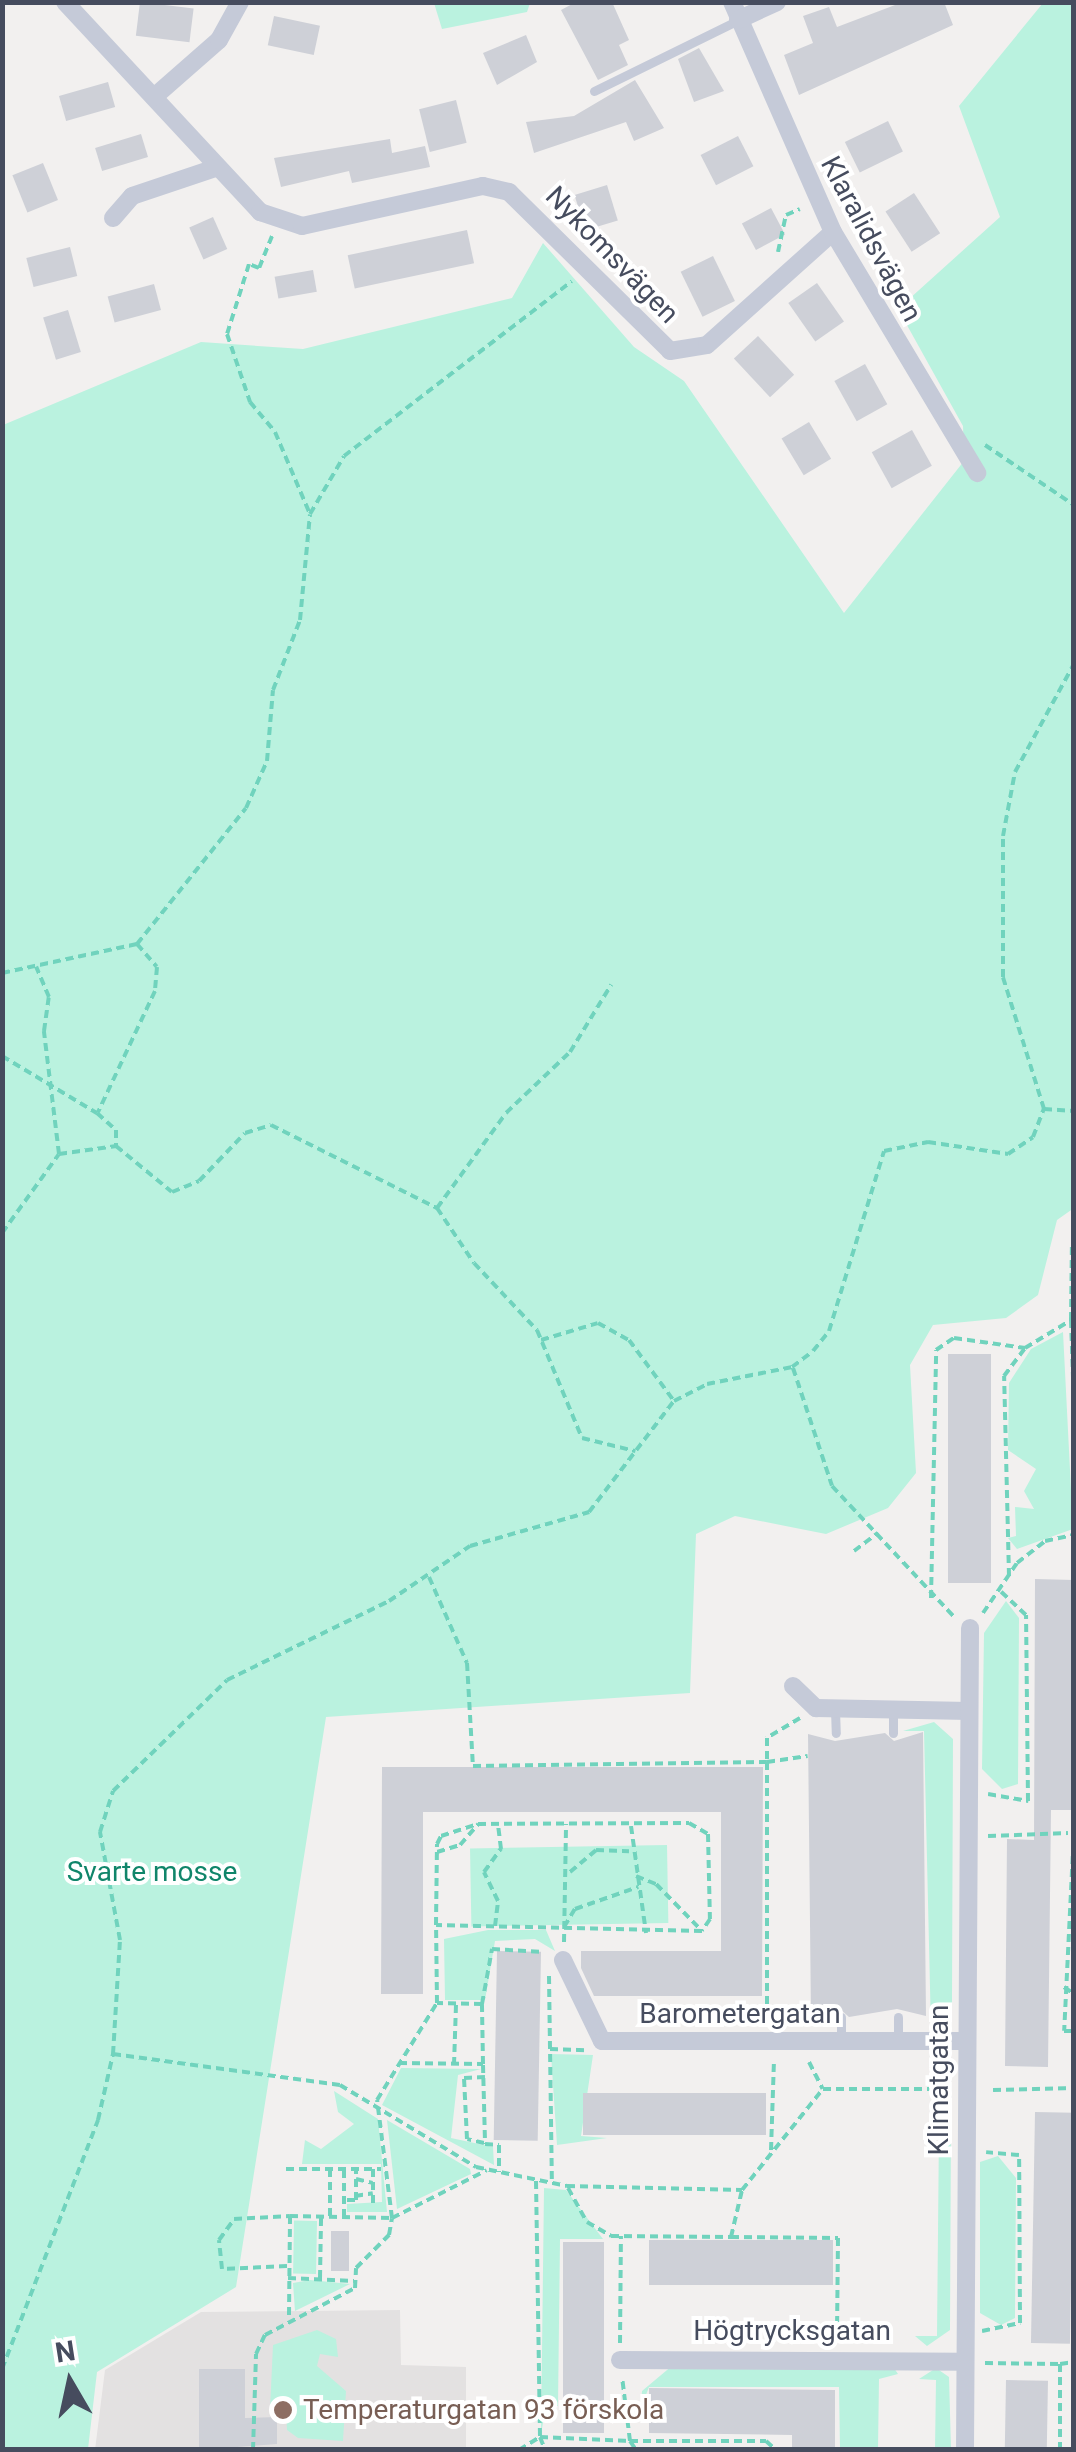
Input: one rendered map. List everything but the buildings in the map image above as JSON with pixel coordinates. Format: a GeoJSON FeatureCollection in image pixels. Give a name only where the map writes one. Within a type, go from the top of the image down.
{"type":"FeatureCollection","features":[{"type":"Feature","properties":{"kind":"street"},"geometry":{"type":"LineString","coordinates":[[65,2],[216,168],[278,222]]}},
{"type":"Feature","properties":{"kind":"street"},"geometry":{"type":"LineString","coordinates":[[154,98],[219,40],[240,2]]}},
{"type":"Feature","properties":{"kind":"street"},"geometry":{"type":"LineString","coordinates":[[735,11],[777,2]]}},
{"type":"Feature","properties":{"kind":"street","name":"Klaralidsvägen"},"geometry":{"type":"LineString","coordinates":[[735,11],[832,232],[960,450],[978,473]]}},
{"type":"Feature","properties":{"kind":"street"},"geometry":{"type":"LineString","coordinates":[[113,218],[132,196],[216,168]]}},
{"type":"Feature","properties":{"kind":"street","name":"Nykomsvägen"},"geometry":{"type":"LineString","coordinates":[[278,222],[302,226],[483,186],[530,206],[645,336],[684,352],[711,342],[832,232]]}},
{"type":"Feature","properties":{"kind":"street","name":"Klimatgatan"},"geometry":{"type":"LineString","coordinates":[[964,2450],[970,1628]]}},
{"type":"Feature","properties":{"kind":"street"},"geometry":{"type":"LineString","coordinates":[[793,1686],[826,1709],[969,1711]]}},
{"type":"Feature","properties":{"kind":"street","name":"Barometergatan"},"geometry":{"type":"LineString","coordinates":[[564,1960],[602,2041],[771,2047],[967,2041]]}},
{"type":"Feature","properties":{"kind":"street","name":"Högtrycksgatan"},"geometry":{"type":"LineString","coordinates":[[620,2360],[836,2358],[965,2362]]}},
{"type":"Feature","properties":{"kind":"lane"},"geometry":{"type":"LineString","coordinates":[[594,90],[735,11]]}},
{"type":"Feature","properties":{"kind":"lane"},"geometry":{"type":"LineString","coordinates":[[826,1709],[836,1733]]}},
{"type":"Feature","properties":{"kind":"lane"},"geometry":{"type":"LineString","coordinates":[[893,1710],[893,1733]]}},
{"type":"Feature","properties":{"kind":"lane"},"geometry":{"type":"LineString","coordinates":[[898,2017],[898,2042]]}},
{"type":"Feature","properties":{"kind":"lane"},"geometry":{"type":"LineString","coordinates":[[841,2018],[841,2042]]}},
{"type":"Feature","properties":{"kind":"path"},"geometry":{"type":"LineString","coordinates":[[778,252],[786,215],[818,202]]}},
{"type":"Feature","properties":{"kind":"path"},"geometry":{"type":"LineString","coordinates":[[278,222],[259,268],[250,264],[231,312],[230,358],[310,514]]}},
{"type":"Feature","properties":{"kind":"path"},"geometry":{"type":"LineString","coordinates":[[2,973],[137,944],[246,808],[267,761],[272,690],[300,620],[310,514],[362,437],[453,378],[586,270]]}},
{"type":"Feature","properties":{"kind":"path"},"geometry":{"type":"LineString","coordinates":[[960,450],[992,444],[1074,505]]}},
{"type":"Feature","properties":{"kind":"path"},"geometry":{"type":"LineString","coordinates":[[2,2368],[98,2120],[113,2054],[120,1940],[100,1848],[112,1791],[227,1680],[428,1576],[470,1546],[589,1512],[617,1487],[635,1451],[674,1401],[706,1384],[792,1366],[829,1331],[884,1150],[928,1142],[1008,1154],[1032,1138],[1044,1108],[1003,977],[1003,836],[1015,772],[1074,664]]}},
{"type":"Feature","properties":{"kind":"path"},"geometry":{"type":"LineString","coordinates":[[97,1113],[155,991],[157,966],[137,944]]}},
{"type":"Feature","properties":{"kind":"path"},"geometry":{"type":"LineString","coordinates":[[2,1232],[59,1154],[48,1084],[49,997],[36,967]]}},
{"type":"Feature","properties":{"kind":"path"},"geometry":{"type":"LineString","coordinates":[[437,1208],[506,1113],[570,1052],[611,984]]}},
{"type":"Feature","properties":{"kind":"path"},"geometry":{"type":"LineString","coordinates":[[2,1056],[97,1113],[116,1130],[116,1146]]}},
{"type":"Feature","properties":{"kind":"path"},"geometry":{"type":"LineString","coordinates":[[1044,1108],[1074,1111]]}},
{"type":"Feature","properties":{"kind":"path"},"geometry":{"type":"LineString","coordinates":[[59,1154],[116,1146],[172,1192],[198,1182],[245,1133],[270,1125],[437,1208],[541,1340],[582,1438],[635,1451]]}},
{"type":"Feature","properties":{"kind":"path"},"geometry":{"type":"LineString","coordinates":[[1072,1243],[1074,1406]]}},
{"type":"Feature","properties":{"kind":"path"},"geometry":{"type":"LineString","coordinates":[[1009,1576],[1004,1376],[1025,1348],[1071,1320]]}},
{"type":"Feature","properties":{"kind":"path"},"geometry":{"type":"LineString","coordinates":[[541,1340],[598,1323],[630,1340],[674,1401]]}},
{"type":"Feature","properties":{"kind":"path"},"geometry":{"type":"LineString","coordinates":[[931,1598],[936,1350],[954,1338],[1025,1348]]}},
{"type":"Feature","properties":{"kind":"path"},"geometry":{"type":"LineString","coordinates":[[792,1366],[832,1486],[878,1533],[931,1598],[970,1628],[1037,1546],[1074,1535]]}},
{"type":"Feature","properties":{"kind":"path"},"geometry":{"type":"LineString","coordinates":[[854,1551],[878,1533]]}},
{"type":"Feature","properties":{"kind":"path"},"geometry":{"type":"LineString","coordinates":[[428,1576],[467,1663],[473,1766],[767,1762],[808,1756]]}},
{"type":"Feature","properties":{"kind":"path"},"geometry":{"type":"LineString","coordinates":[[968,1791],[1028,1801],[1026,1615],[1001,1592]]}},
{"type":"Feature","properties":{"kind":"path"},"geometry":{"type":"LineString","coordinates":[[771,2150],[767,1738],[826,1709]]}},
{"type":"Feature","properties":{"kind":"path"},"geometry":{"type":"LineString","coordinates":[[253,2450],[256,2354],[289,2315],[324,2308],[355,2281],[392,2218],[377,2107],[437,2003],[436,1925],[437,1852],[447,1829],[478,1824],[689,1823],[708,1834],[710,1919],[702,1930],[646,1934],[564,1927],[436,1925]]}},
{"type":"Feature","properties":{"kind":"path"},"geometry":{"type":"LineString","coordinates":[[437,1852],[460,1846],[478,1824]]}},
{"type":"Feature","properties":{"kind":"path"},"geometry":{"type":"LineString","coordinates":[[495,1926],[498,1902],[484,1872],[501,1849],[498,1824]]}},
{"type":"Feature","properties":{"kind":"path"},"geometry":{"type":"LineString","coordinates":[[564,1960],[570,1872],[566,1824]]}},
{"type":"Feature","properties":{"kind":"path"},"geometry":{"type":"LineString","coordinates":[[632,1824],[629,1851],[646,1934]]}},
{"type":"Feature","properties":{"kind":"path"},"geometry":{"type":"LineString","coordinates":[[968,1836],[1071,1832],[1064,2031],[1074,2031]]}},
{"type":"Feature","properties":{"kind":"path"},"geometry":{"type":"LineString","coordinates":[[570,1872],[596,1850],[629,1851]]}},
{"type":"Feature","properties":{"kind":"path"},"geometry":{"type":"LineString","coordinates":[[636,1876],[702,1930]]}},
{"type":"Feature","properties":{"kind":"path"},"geometry":{"type":"LineString","coordinates":[[564,1927],[575,1908],[638,1887]]}},
{"type":"Feature","properties":{"kind":"path"},"geometry":{"type":"LineString","coordinates":[[485,2144],[482,2004],[492,1949],[540,1947],[548,1966],[552,2184]]}},
{"type":"Feature","properties":{"kind":"path"},"geometry":{"type":"LineString","coordinates":[[1064,1987],[1074,1994]]}},
{"type":"Feature","properties":{"kind":"path"},"geometry":{"type":"LineString","coordinates":[[437,2003],[482,2004]]}},
{"type":"Feature","properties":{"kind":"path"},"geometry":{"type":"LineString","coordinates":[[454,2064],[456,2003]]}},
{"type":"Feature","properties":{"kind":"path"},"geometry":{"type":"LineString","coordinates":[[804,2052],[823,2089]]}},
{"type":"Feature","properties":{"kind":"path"},"geometry":{"type":"LineString","coordinates":[[113,2054],[340,2085],[487,2170],[536,2181],[567,2186],[742,2190]]}},
{"type":"Feature","properties":{"kind":"path"},"geometry":{"type":"LineString","coordinates":[[400,2063],[483,2064]]}},
{"type":"Feature","properties":{"kind":"path"},"geometry":{"type":"LineString","coordinates":[[485,2077],[464,2078],[466,2139],[499,2145],[500,2172]]}},
{"type":"Feature","properties":{"kind":"path"},"geometry":{"type":"LineString","coordinates":[[993,2090],[1074,2088]]}},
{"type":"Feature","properties":{"kind":"path"},"geometry":{"type":"LineString","coordinates":[[730,2237],[742,2190],[823,2089],[941,2089]]}},
{"type":"Feature","properties":{"kind":"path"},"geometry":{"type":"LineString","coordinates":[[966,2151],[1019,2155],[1020,2323],[966,2330]]}},
{"type":"Feature","properties":{"kind":"path"},"geometry":{"type":"LineString","coordinates":[[344,2168],[344,2217]]}},
{"type":"Feature","properties":{"kind":"path"},"geometry":{"type":"LineString","coordinates":[[286,2169],[382,2168]]}},
{"type":"Feature","properties":{"kind":"path"},"geometry":{"type":"LineString","coordinates":[[330,2169],[330,2217]]}},
{"type":"Feature","properties":{"kind":"path"},"geometry":{"type":"LineString","coordinates":[[356,2169],[356,2196]]}},
{"type":"Feature","properties":{"kind":"path"},"geometry":{"type":"LineString","coordinates":[[373,2169],[373,2203]]}},
{"type":"Feature","properties":{"kind":"path"},"geometry":{"type":"LineString","coordinates":[[288,2266],[222,2269],[220,2240],[234,2219],[392,2218],[487,2170]]}},
{"type":"Feature","properties":{"kind":"path"},"geometry":{"type":"LineString","coordinates":[[356,2179],[373,2182]]}},
{"type":"Feature","properties":{"kind":"path"},"geometry":{"type":"LineString","coordinates":[[536,2181],[540,2437],[545,2450]]}},
{"type":"Feature","properties":{"kind":"path"},"geometry":{"type":"LineString","coordinates":[[567,2186],[587,2222],[611,2236],[838,2238],[836,2358]]}},
{"type":"Feature","properties":{"kind":"path"},"geometry":{"type":"LineString","coordinates":[[330,2188],[344,2188]]}},
{"type":"Feature","properties":{"kind":"path"},"geometry":{"type":"LineString","coordinates":[[344,2200],[373,2193]]}},
{"type":"Feature","properties":{"kind":"path"},"geometry":{"type":"LineString","coordinates":[[289,2315],[290,2216]]}},
{"type":"Feature","properties":{"kind":"path"},"geometry":{"type":"LineString","coordinates":[[320,2278],[321,2217]]}},
{"type":"Feature","properties":{"kind":"path"},"geometry":{"type":"LineString","coordinates":[[288,2278],[355,2281]]}},
{"type":"Feature","properties":{"kind":"path"},"geometry":{"type":"LineString","coordinates":[[965,2362],[1074,2362]]}},
{"type":"Feature","properties":{"kind":"path"},"geometry":{"type":"LineString","coordinates":[[1060,2364],[1060,2450]]}},
{"type":"Feature","properties":{"kind":"path"},"geometry":{"type":"LineString","coordinates":[[519,2450],[540,2437]]}},
{"type":"Feature","properties":{"kind":"path"},"geometry":{"type":"LineString","coordinates":[[636,2450],[630,2441],[766,2442],[776,2450]]}},
{"type":"Feature","properties":{"kind":"shaded area","name":"Temperaturgatan 93 förskola"},"geometry":{"type":"Polygon","coordinates":[[[400,2310],[401,2365],[466,2367],[466,2449],[95,2450],[105,2370],[201,2312],[400,2310]]]}},
{"type":"Feature","properties":{"kind":"green space"},"geometry":{"type":"Polygon","coordinates":[[[434,2],[530,3],[527,12],[442,29],[434,2]]]}},
{"type":"Feature","properties":{"kind":"green space","name":"Svarte mosse"},"geometry":{"type":"Polygon","coordinates":[[[1043,3],[1073,3],[1074,1208],[1057,1220],[1038,1295],[1006,1318],[933,1325],[910,1365],[916,1473],[888,1508],[826,1534],[735,1516],[696,1534],[690,1693],[326,1717],[236,2287],[97,2372],[88,2449],[3,2450],[3,425],[201,342],[303,349],[512,298],[543,243],[634,347],[684,381],[844,613],[964,461],[963,426],[898,309],[1000,217],[959,106],[1043,3]]]}},
{"type":"Feature","properties":{"kind":"green space"},"geometry":{"type":"Polygon","coordinates":[[[1063,1332],[1073,1529],[1017,1549],[1008,1538],[1016,1536],[1015,1507],[1034,1509],[1024,1491],[1036,1469],[1008,1450],[1009,1383],[1031,1349],[1063,1332]]]}},
{"type":"Feature","properties":{"kind":"green space"},"geometry":{"type":"Polygon","coordinates":[[[1006,1601],[1019,1618],[1018,1784],[1002,1789],[982,1769],[984,1633],[1006,1601]]]}},
{"type":"Feature","properties":{"kind":"green space"},"geometry":{"type":"Polygon","coordinates":[[[934,1722],[953,1739],[952,2002],[949,2020],[931,2030],[924,1731],[903,1731],[934,1722]]]}},
{"type":"Feature","properties":{"kind":"green space"},"geometry":{"type":"Polygon","coordinates":[[[667,1845],[668,1923],[471,1926],[470,1848],[667,1845]]]}},
{"type":"Feature","properties":{"kind":"green space"},"geometry":{"type":"Polygon","coordinates":[[[488,1930],[546,1930],[555,1951],[535,1939],[495,1941],[485,2000],[445,2000],[444,1939],[488,1930]]]}},
{"type":"Feature","properties":{"kind":"green space"},"geometry":{"type":"Polygon","coordinates":[[[551,2054],[593,2055],[581,2136],[607,2138],[557,2145],[551,2054]]]}},
{"type":"Feature","properties":{"kind":"green space"},"geometry":{"type":"Polygon","coordinates":[[[401,2068],[481,2069],[458,2075],[451,2138],[493,2147],[494,2165],[382,2105],[401,2068]]]}},
{"type":"Feature","properties":{"kind":"green space"},"geometry":{"type":"Polygon","coordinates":[[[334,2091],[378,2119],[387,2212],[347,2212],[347,2204],[382,2202],[381,2164],[302,2164],[305,2140],[321,2149],[354,2124],[338,2112],[334,2091]]]}},
{"type":"Feature","properties":{"kind":"green space"},"geometry":{"type":"Polygon","coordinates":[[[951,2117],[950,2330],[927,2346],[915,2336],[937,2336],[939,2126],[951,2117]]]}},
{"type":"Feature","properties":{"kind":"green space"},"geometry":{"type":"Polygon","coordinates":[[[387,2120],[470,2169],[471,2174],[397,2209],[387,2120]]]}},
{"type":"Feature","properties":{"kind":"green space"},"geometry":{"type":"Polygon","coordinates":[[[998,2156],[1016,2178],[1015,2318],[1001,2325],[980,2313],[980,2162],[998,2156]]]}},
{"type":"Feature","properties":{"kind":"green space"},"geometry":{"type":"Polygon","coordinates":[[[544,2188],[566,2190],[603,2239],[560,2239],[558,2406],[546,2406],[541,2434],[544,2188]]]}},
{"type":"Feature","properties":{"kind":"green space"},"geometry":{"type":"Polygon","coordinates":[[[294,2221],[317,2221],[316,2274],[293,2274],[294,2221]]]}},
{"type":"Feature","properties":{"kind":"green space"},"geometry":{"type":"Polygon","coordinates":[[[310,2280],[350,2284],[295,2311],[293,2283],[310,2280]]]}},
{"type":"Feature","properties":{"kind":"green space"},"geometry":{"type":"Polygon","coordinates":[[[317,2330],[336,2339],[338,2357],[320,2354],[317,2366],[346,2391],[343,2441],[298,2438],[287,2430],[286,2410],[270,2409],[273,2345],[317,2330]]]}},
{"type":"Feature","properties":{"kind":"green space"},"geometry":{"type":"Polygon","coordinates":[[[673,2365],[894,2368],[898,2374],[879,2379],[878,2449],[840,2449],[839,2387],[649,2387],[641,2408],[642,2391],[673,2365]]]}},
{"type":"Feature","properties":{"kind":"green space"},"geometry":{"type":"Polygon","coordinates":[[[936,2368],[949,2377],[951,2449],[935,2449],[936,2380],[919,2379],[936,2368]]]}},
{"type":"Feature","properties":{"kind":"place","name":"Temperaturgatan 93 förskola"},"geometry":{"type":"Point","coordinates":[283,2410]}}]}
